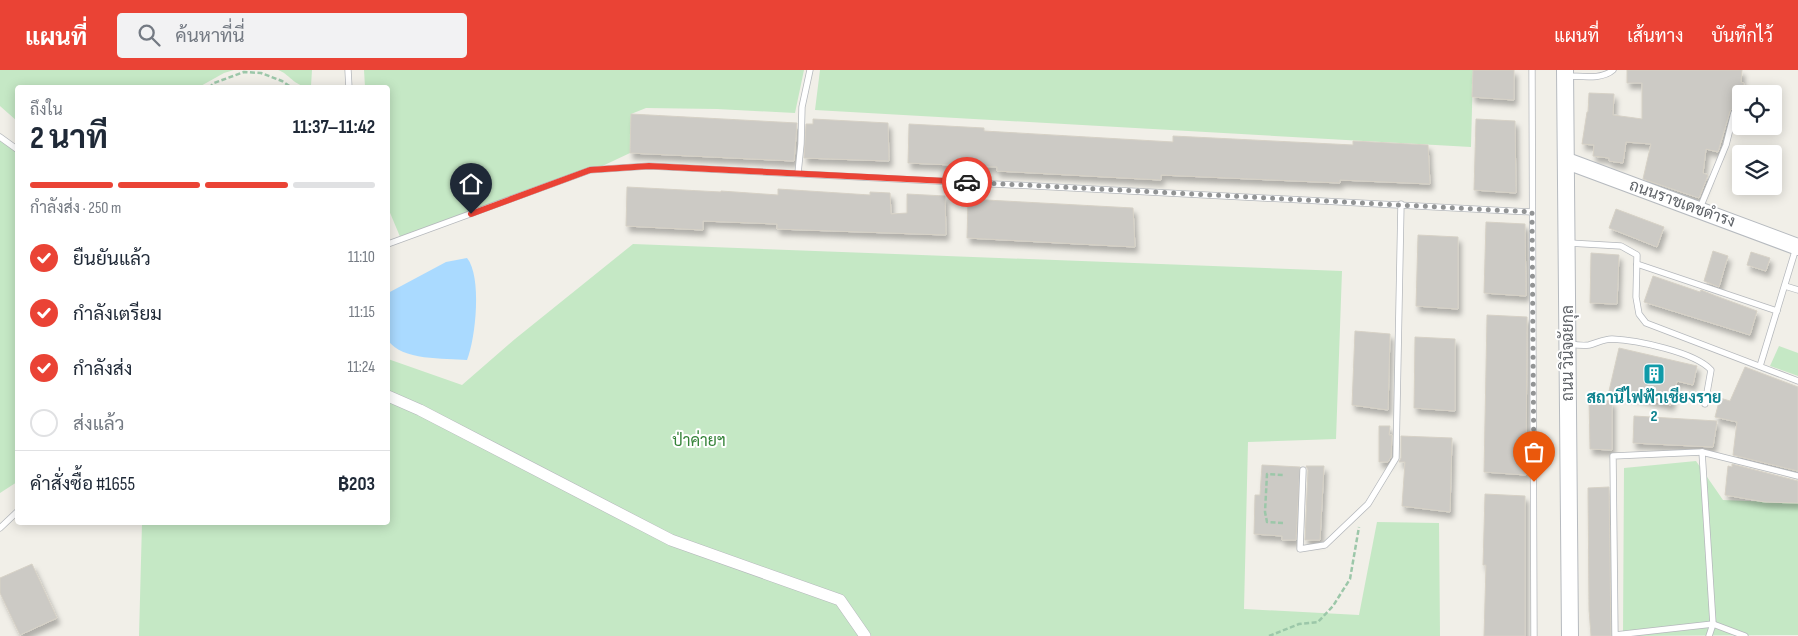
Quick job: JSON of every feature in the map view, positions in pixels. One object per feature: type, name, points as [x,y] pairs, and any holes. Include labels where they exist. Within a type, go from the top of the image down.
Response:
[{"type":"street","name":"ถนน วินิจฉัยกุล","points":[[1565,73],[1570,636]]},
{"type":"street","name":"ถนนราชเดชดำรง","points":[[1566,160],[1798,246]]},
{"type":"street","points":[[390,397],[429,414],[671,540],[840,600],[865,636]]},
{"type":"lane","points":[[348,70],[349,85]]},
{"type":"lane","points":[[798,173],[802,107],[810,70]]},
{"type":"lane","points":[[1532,70],[1534,636]]},
{"type":"lane","points":[[1565,73],[1602,76],[1613,70]]},
{"type":"lane","points":[[1699,210],[1726,145],[1732,121]]},
{"type":"lane","points":[[0,137],[15,148]]},
{"type":"lane","points":[[390,243],[590,170],[649,166],[1532,212]]},
{"type":"lane","points":[[1303,470],[1300,549],[1325,545],[1368,504],[1396,458],[1402,204]]},
{"type":"lane","points":[[1567,243],[1620,246],[1637,255],[1637,305],[1639,314],[1646,322],[1798,381]]},
{"type":"lane","points":[[1760,366],[1798,246]]},
{"type":"lane","points":[[1637,264],[1777,311]]},
{"type":"lane","points":[[1785,286],[1798,290]]},
{"type":"lane","points":[[1568,344],[1588,345],[1610,339],[1634,341],[1683,354],[1705,363],[1712,370],[1705,404]]},
{"type":"lane","points":[[1745,636],[1713,624],[1615,635],[1613,456],[1702,452],[1798,476]]},
{"type":"lane","points":[[1702,452],[1713,624],[1709,636]]},
{"type":"lane","points":[[0,528],[15,515]]},
{"type":"path","points":[[212,85],[244,72],[262,73],[288,85]]},
{"type":"path","points":[[1283,475],[1267,474],[1266,510],[1267,522],[1283,523]]},
{"type":"path","points":[[1269,636],[1298,624],[1318,622],[1333,606],[1350,579],[1359,528],[1368,504]]},
{"type":"green space","points":[[0,70],[234,70],[224,73],[203,85],[15,85],[15,119],[0,106]]},
{"type":"green space","points":[[278,70],[312,70],[311,85],[301,85]]},
{"type":"green space","points":[[364,70],[804,70],[795,113],[646,108],[631,114],[630,153],[596,169],[401,239],[390,213],[390,85],[365,85]]},
{"type":"green space","points":[[820,70],[1473,70],[1471,147],[815,110]]},
{"type":"green space","points":[[0,137],[15,148],[15,483],[0,493]]},
{"type":"green space","name":"ป่าค่ายฯ","points":[[633,244],[1342,271],[1336,439],[1248,442],[1244,609],[1359,615],[1377,522],[1439,523],[1440,636],[139,636],[142,525],[390,525],[390,360],[462,385],[515,339]]},
{"type":"green space","points":[[1779,346],[1798,353],[1798,376],[1770,366]]},
{"type":"green space","points":[[1696,461],[1723,500],[1798,503],[1798,635],[1623,636],[1624,468]]},
{"type":"water","points":[[467,258],[475,278],[475,323],[467,360],[413,355],[403,352],[390,342],[390,292],[446,262]]},
{"type":"building","points":[[1473,70],[1514,70],[1514,100],[1472,97]]},
{"type":"building","points":[[1627,70],[1742,70],[1741,82],[1744,83],[1744,85],[1732,85],[1732,109],[1718,152],[1706,149],[1703,173],[1708,175],[1699,198],[1643,179],[1651,144],[1626,142],[1623,163],[1609,161],[1609,158],[1593,156],[1594,145],[1582,144],[1588,112],[1589,93],[1614,94],[1613,115],[1642,119],[1642,83],[1627,83]]},
{"type":"building","points":[[631,114],[797,123],[794,161],[630,153]]},
{"type":"building","points":[[813,119],[888,123],[889,161],[804,158],[806,124],[813,124]]},
{"type":"building","points":[[1476,119],[1515,121],[1516,193],[1474,190]]},
{"type":"building","points":[[909,124],[984,128],[984,131],[1173,142],[1173,136],[1353,145],[1353,141],[1428,145],[1430,184],[1340,180],[1340,183],[1161,175],[1161,180],[997,171],[997,167],[908,163]]},
{"type":"building","points":[[627,187],[778,195],[778,189],[870,195],[870,192],[890,193],[891,214],[907,213],[907,194],[945,196],[946,235],[777,229],[777,224],[703,221],[703,230],[626,226]]},
{"type":"building","points":[[968,199],[1133,208],[1135,247],[967,238]]},
{"type":"building","points":[[1616,209],[1664,227],[1657,247],[1609,228]]},
{"type":"building","points":[[1486,222],[1525,224],[1526,296],[1484,293]]},
{"type":"building","points":[[1418,235],[1458,237],[1458,309],[1416,306]]},
{"type":"building","points":[[1713,251],[1728,256],[1719,287],[1704,281]]},
{"type":"building","points":[[1751,252],[1770,258],[1766,271],[1747,265]]},
{"type":"building","points":[[1591,253],[1619,255],[1617,304],[1590,303]]},
{"type":"building","points":[[1653,276],[1700,292],[1701,290],[1757,311],[1750,335],[1644,302]]},
{"type":"building","points":[[1487,315],[1527,317],[1526,475],[1484,472]]},
{"type":"building","points":[[1355,331],[1390,334],[1388,410],[1352,405]]},
{"type":"building","points":[[1415,337],[1455,339],[1455,411],[1414,408]]},
{"type":"building","name":"สถานีไฟฟ้าเชียงราย 2","points":[[1619,348],[1697,366],[1693,385],[1677,381],[1671,405],[1609,391]]},
{"type":"building","points":[[1745,367],[1798,387],[1798,471],[1733,455],[1737,422],[1715,417],[1720,398],[1730,401]]},
{"type":"building","points":[[1589,400],[1612,401],[1612,450],[1590,449]]},
{"type":"building","points":[[1634,416],[1717,421],[1713,447],[1633,443]]},
{"type":"building","points":[[1379,426],[1390,426],[1389,435],[1392,435],[1391,457],[1388,462],[1379,462]]},
{"type":"building","points":[[1401,436],[1452,438],[1450,512],[1402,506],[1405,462],[1399,462],[1401,458]]},
{"type":"building","points":[[1732,464],[1798,481],[1798,503],[1765,502],[1725,495],[1728,466],[1732,467]]},
{"type":"building","points":[[1262,465],[1300,467],[1296,540],[1282,540],[1282,536],[1254,534],[1255,495],[1260,495]]},
{"type":"building","points":[[1306,466],[1324,466],[1320,540],[1305,540],[1308,470]]},
{"type":"building","points":[[1609,487],[1611,636],[1591,636],[1588,488]]},
{"type":"building","points":[[1485,494],[1525,496],[1525,636],[1484,636]]},
{"type":"building","points":[[32,564],[57,618],[20,635],[0,593],[0,578]]},
{"type":"way so far","points":[[967,182],[1532,212],[1534,482]]},
{"type":"place","name":"สถานีไฟฟ้าเชียงราย 2","points":[[1654,374]]},
{"type":"route","points":[[471,214],[590,170],[649,166],[967,182]]}]
